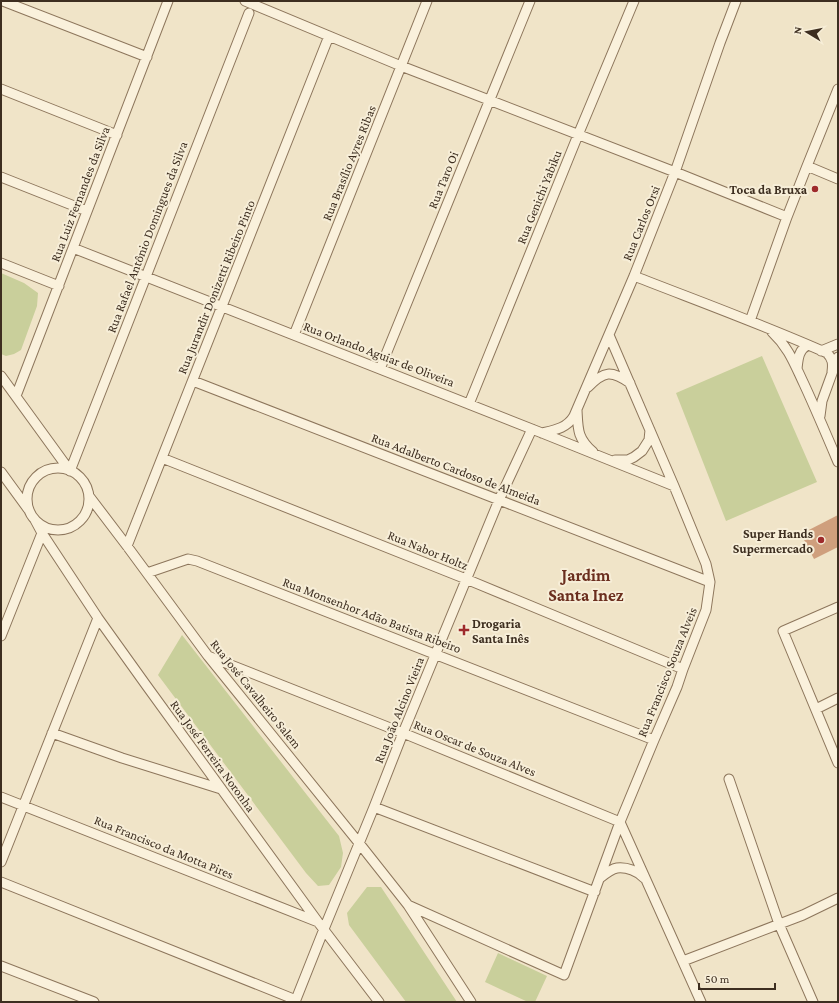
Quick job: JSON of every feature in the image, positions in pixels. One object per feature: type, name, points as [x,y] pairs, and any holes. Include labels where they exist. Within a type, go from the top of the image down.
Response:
[{"type":"street","points":[[3,1],[147,57]]},
{"type":"street","name":"Rua Luiz Fernandes da Silva","points":[[16,396],[168,1]]},
{"type":"street","points":[[245,1],[401,66],[787,217]]},
{"type":"street","name":"Rua Brasílio Ayres Ribas","points":[[294,335],[427,1]]},
{"type":"street","name":"Rua Taro Oi","points":[[380,369],[530,1]]},
{"type":"street","name":"Rua Genichi Yabiku","points":[[469,404],[634,1]]},
{"type":"street","name":"Rua Carlos Orsi","points":[[542,433],[567,425],[571,422],[634,276],[675,172],[736,1]]},
{"type":"street","name":"Rua Rafael Antônio Domingues da Silva","points":[[70,471],[249,13]]},
{"type":"street","name":"Rua Jurandir Donizetti Ribeiro Pinto","points":[[128,546],[329,36]]},
{"type":"street","points":[[1,89],[117,135]]},
{"type":"street","points":[[750,321],[787,217],[838,89]]},
{"type":"street","points":[[807,166],[838,179]]},
{"type":"street","points":[[1,177],[87,211]]},
{"type":"street","name":"Rua Orlando Aguiar de Oliveira","points":[[73,248],[674,486]]},
{"type":"street","points":[[1,263],[59,286]]},
{"type":"street","points":[[634,276],[827,353],[831,357],[833,363],[832,372]]},
{"type":"street","points":[[770,330],[780,339],[788,351],[816,409],[838,462]]},
{"type":"street","name":"Rua Francisco Souza Alveis","points":[[564,975],[620,822],[677,687],[706,610],[710,582],[706,564],[609,335]]},
{"type":"street","points":[[821,351],[838,344]]},
{"type":"street","points":[[797,369],[799,354],[804,347],[808,345]]},
{"type":"street","points":[[819,418],[824,396],[838,357]]},
{"type":"street","points":[[585,389],[592,382],[608,373],[622,377],[630,383]]},
{"type":"street","points":[[1,376],[70,471]]},
{"type":"street","name":"Rua Adalberto Cardoso de Almeida","points":[[193,381],[710,582]]},
{"type":"street","points":[[811,399],[817,401],[821,400],[824,396]]},
{"type":"street","points":[[577,408],[578,430],[587,447],[595,454]]},
{"type":"street","name":"Rua João Alcino Vieira","points":[[295,1001],[321,926],[360,843],[498,500],[532,429]]},
{"type":"street","points":[[610,460],[628,460],[634,457],[642,451],[649,440],[650,430]]},
{"type":"street","name":"Rua Nabor Holtz","points":[[162,458],[466,579],[683,669]]},
{"type":"street","points":[[59,468],[70,471],[76,474],[85,484],[88,496],[87,508],[78,523],[68,528],[56,530],[44,527],[33,516],[28,504],[28,492],[33,481],[47,470],[59,468]]},
{"type":"street","name":"Rua José Ferreira Noronha","points":[[1,472],[33,516],[42,533],[98,618],[321,926],[379,1002]]},
{"type":"street","name":"Rua José Cavalheiro Salem","points":[[88,496],[128,546],[208,656],[360,843],[408,905],[471,1002]]},
{"type":"street","points":[[1,636],[42,533]]},
{"type":"street","name":"Rua Monsenhor Adão Batista Ribeiro","points":[[147,573],[188,558],[198,561],[654,740]]},
{"type":"street","points":[[838,607],[783,631],[838,763]]},
{"type":"street","points":[[1,862],[98,618]]},
{"type":"street","name":"Rua Oscar de Souza Alves","points":[[208,656],[403,733],[620,822]]},
{"type":"street","points":[[816,709],[838,698]]},
{"type":"street","points":[[52,732],[122,758],[221,789]]},
{"type":"street","points":[[729,780],[779,924],[812,1002]]},
{"type":"street","name":"Rua Francisco da Motta Pires","points":[[1,797],[321,926]]},
{"type":"street","points":[[374,807],[594,892]]},
{"type":"street","points":[[620,822],[701,1002]]},
{"type":"street","points":[[600,878],[617,868],[629,869],[640,873],[647,880]]},
{"type":"street","points":[[1,882],[295,1001]]},
{"type":"street","points":[[683,961],[803,915],[838,898]]},
{"type":"street","name":"Rua José Cavalheiro Salem","points":[[408,905],[564,975]]},
{"type":"street","points":[[1,966],[94,1002]]},
{"type":"green space","points":[[1,273],[24,283],[38,293],[37,306],[21,350],[6,356],[1,354]]},
{"type":"green space","points":[[762,356],[817,482],[726,521],[676,393]]},
{"type":"green space","points":[[182,635],[339,836],[343,853],[341,867],[329,885],[318,886],[306,873],[158,675]]},
{"type":"green space","points":[[367,887],[381,887],[457,1002],[406,1002],[349,925],[347,913]]},
{"type":"green space","points":[[498,953],[547,976],[535,1002],[528,1002],[485,982]]},
{"type":"building","name":"Super Hands Supermercado","points":[[838,515],[838,547],[814,559],[801,534]]},
{"type":"place","name":"Toca da Bruxa","points":[[815,189]]},
{"type":"place","name":"Super Hands Supermercado","points":[[821,540]]},
{"type":"place","name":"Drogaria Santa Inês","points":[[464,630]]},
{"type":"district","name":"Jardim Santa Inez","points":[[586,585]]}]
